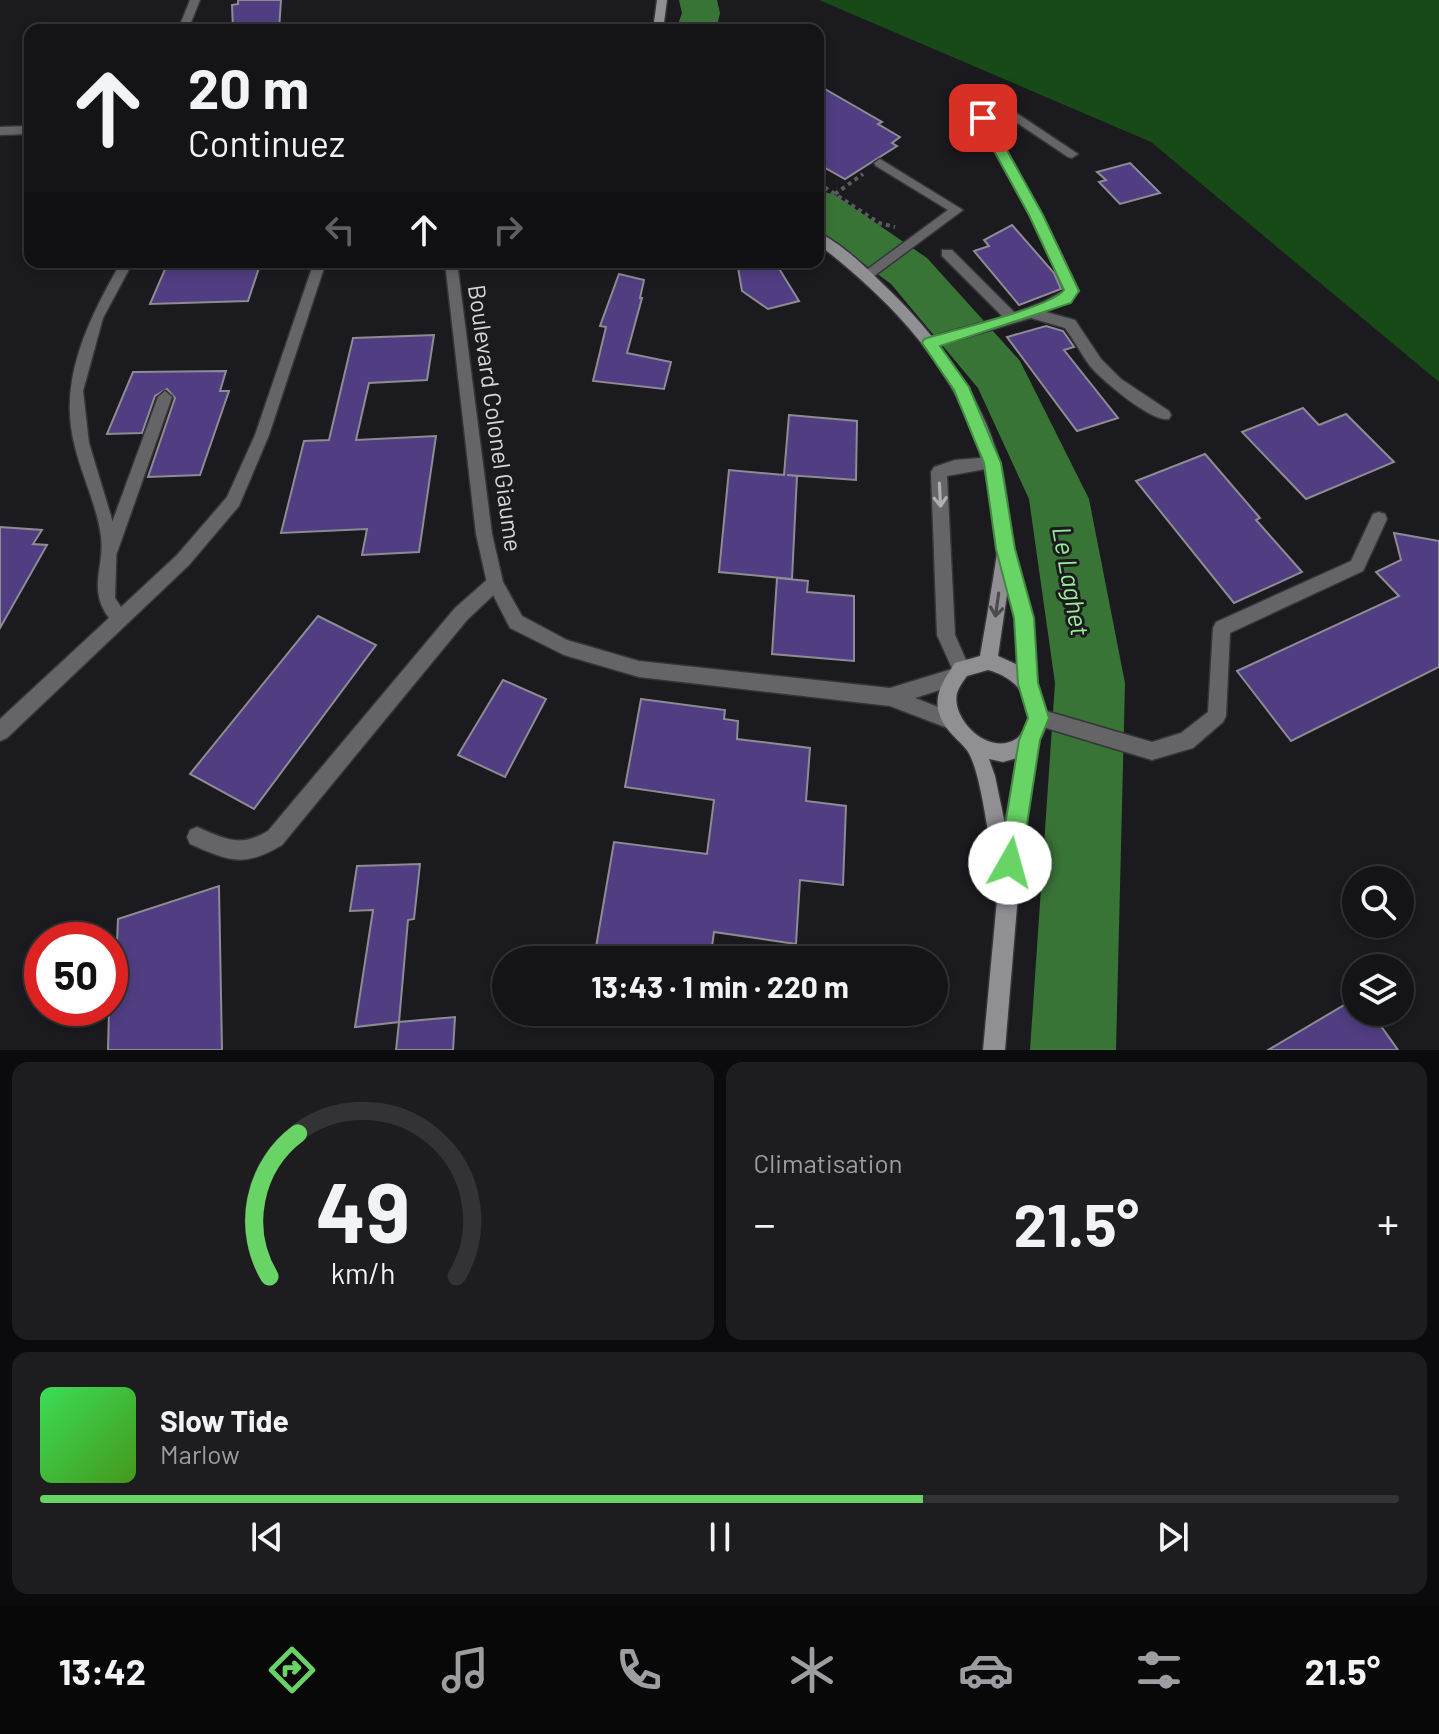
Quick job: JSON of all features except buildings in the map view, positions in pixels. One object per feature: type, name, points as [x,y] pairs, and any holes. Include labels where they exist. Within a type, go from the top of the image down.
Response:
[{"type":"main road","points":[[659,24],[662,0]]},
{"type":"main road","points":[[824,241],[872,273],[937,341],[979,422],[992,463],[1006,549],[1024,618],[1028,684]]},
{"type":"main road","points":[[988,662],[1006,549]]},
{"type":"main road","points":[[994,1050],[1007,892],[1029,740],[1039,718],[1028,684],[1017,673],[988,662],[956,674],[946,705],[950,720],[973,744],[986,776],[1007,892]]},
{"type":"main road","points":[[973,744],[1003,752],[1029,740]]},
{"type":"street","points":[[185,24],[195,0]]},
{"type":"street","points":[[937,341],[1032,313],[1066,300],[1072,291],[1036,215],[983,118],[984,109],[994,107],[1005,110],[1072,154]]},
{"type":"street","points":[[0,131],[24,130]]},
{"type":"street","points":[[872,273],[957,210],[880,163]]},
{"type":"street","points":[[947,253],[1012,318]]},
{"type":"street","points":[[121,620],[106,600],[109,536],[81,443],[76,391],[96,318],[124,268]]},
{"type":"street","points":[[0,732],[121,620],[217,524],[233,501],[262,435],[318,268]]},
{"type":"street","name":"Boulevard Colonel Giaume","points":[[452,268],[484,534],[495,583],[516,622],[536,635],[601,660],[693,677],[890,697],[950,720]]},
{"type":"street","points":[[1032,313],[1070,324],[1096,363],[1116,383],[1164,415]]},
{"type":"street","points":[[108,554],[165,397]]},
{"type":"street","points":[[956,674],[946,635],[939,472],[992,463]]},
{"type":"street","points":[[1039,718],[1152,751],[1186,741],[1217,716],[1222,628],[1357,566],[1379,519]]},
{"type":"street","points":[[197,837],[232,853],[254,851],[275,838],[461,614],[495,583]]},
{"type":"street","name":"Boulevard Colonel Giaume","points":[[890,697],[956,674]]},
{"type":"path","points":[[835,194],[880,163]]},
{"type":"path","points":[[824,187],[879,223],[918,239]]},
{"type":"green space","points":[[819,0],[1439,0],[1439,382],[1151,142]]},
{"type":"waterway","name":"Le Laghet","points":[[698,0],[701,13],[698,24]]},
{"type":"waterway","name":"Le Laghet","points":[[824,210],[909,271],[1000,376],[1059,499],[1090,683],[1073,1050]]},
{"type":"route","points":[[983,118],[1064,268],[1072,291],[1066,300],[1032,313],[929,343],[961,387],[986,442],[1006,549],[1024,618],[1028,684],[1039,718],[1029,740],[1010,863]]}]
